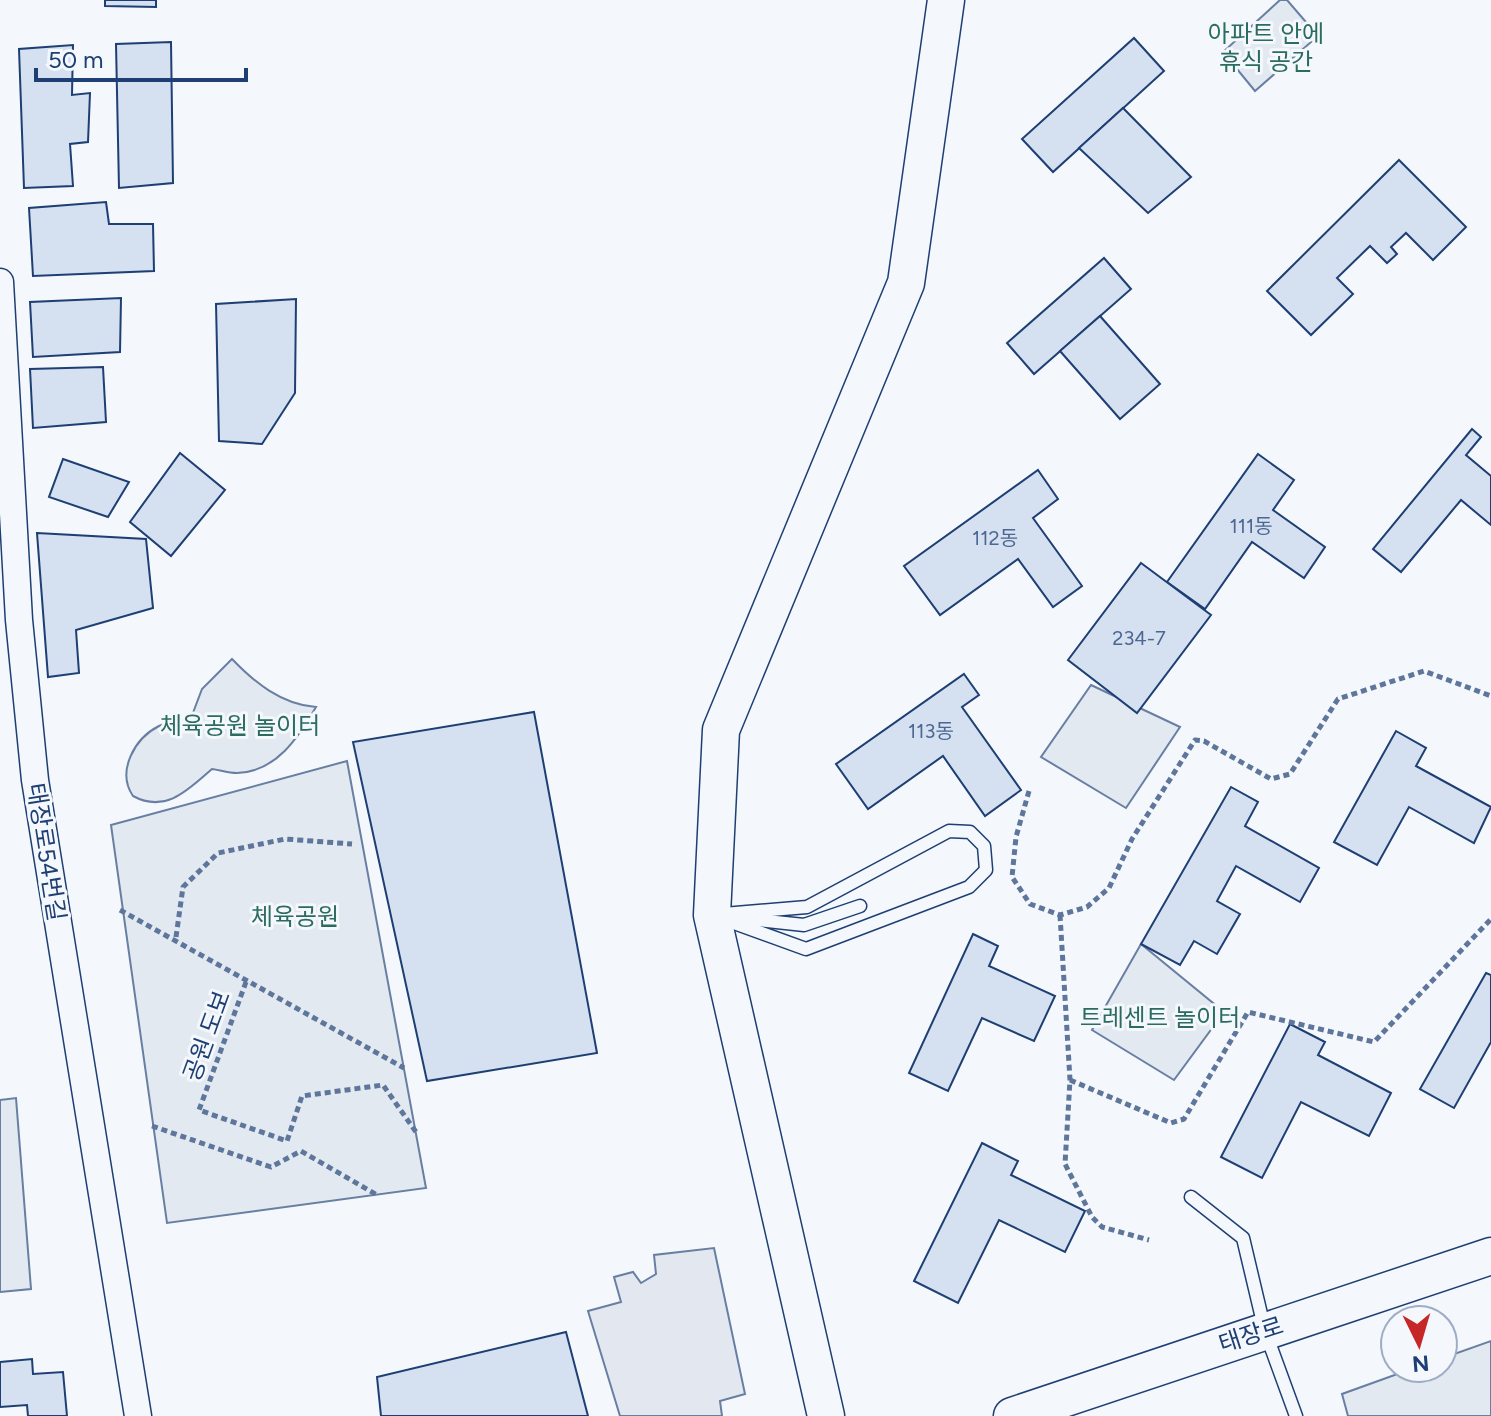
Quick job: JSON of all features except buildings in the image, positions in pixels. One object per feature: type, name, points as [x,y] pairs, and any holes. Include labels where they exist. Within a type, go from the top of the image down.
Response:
[{"type":"street","points":[[826,1416],[712,915],[721,730],[906,283],[946,0]]},
{"type":"street","name":"태장로54번길","points":[[0,282],[19,620],[35,780],[138,1416]]},
{"type":"street","name":"태장로","points":[[1012,1416],[1491,1256]]},
{"type":"lane","points":[[949,831],[970,832],[984,846],[986,870],[969,887],[806,949],[712,915],[807,907],[949,831]]},
{"type":"lane","points":[[712,915],[804,925],[860,906]]},
{"type":"lane","points":[[1191,1197],[1243,1238],[1265,1331],[1296,1416]]},
{"type":"path","points":[[1029,791],[1016,837],[1012,877],[1030,904],[1060,915],[1087,907],[1109,888],[1132,839],[1195,740],[1204,741],[1271,779],[1282,778],[1290,774],[1338,699],[1424,671],[1491,696]]},
{"type":"path","points":[[176,937],[183,887],[218,853],[285,839],[352,844]]},
{"type":"path","points":[[120,910],[404,1068]]},
{"type":"path","points":[[1060,915],[1070,1080],[1065,1164],[1079,1195],[1102,1227],[1149,1240]]},
{"type":"path","points":[[1070,1080],[1171,1123],[1184,1119],[1248,1012],[1374,1042],[1491,919]]},
{"type":"path","name":"공원 도보","points":[[246,982],[199,1110],[287,1141],[302,1096],[383,1085],[416,1132]]},
{"type":"path","points":[[152,1126],[271,1167],[301,1151],[377,1195]]},
{"type":"green space","name":"아파트 안에 휴식 공간","points":[[1280,0],[1287,0],[1318,36],[1255,91],[1223,52]]},
{"type":"green space","name":"체육공원 놀이터","points":[[232,659],[280,697],[316,707],[302,730],[284,751],[263,767],[237,773],[212,769],[186,791],[166,801],[145,801],[133,796],[128,786],[127,766],[142,738],[159,726],[191,718],[202,689]]},
{"type":"green space","points":[[1091,685],[1180,727],[1126,808],[1041,757]]},
{"type":"green space","name":"체육공원","points":[[347,761],[426,1188],[167,1223],[111,825]]},
{"type":"green space","name":"트레센트 놀이터","points":[[1141,944],[1224,1012],[1174,1080],[1092,1030]]},
{"type":"green space","points":[[16,1098],[31,1289],[0,1292],[0,1100]]},
{"type":"green space","points":[[1491,1341],[1491,1416],[1348,1416],[1342,1394],[1379,1381],[1379,1384],[1459,1384],[1459,1352]]},
{"type":"shaded area","points":[[714,1248],[745,1394],[720,1401],[722,1416],[620,1416],[588,1311],[621,1302],[614,1277],[633,1272],[641,1283],[656,1274],[654,1255]]}]
